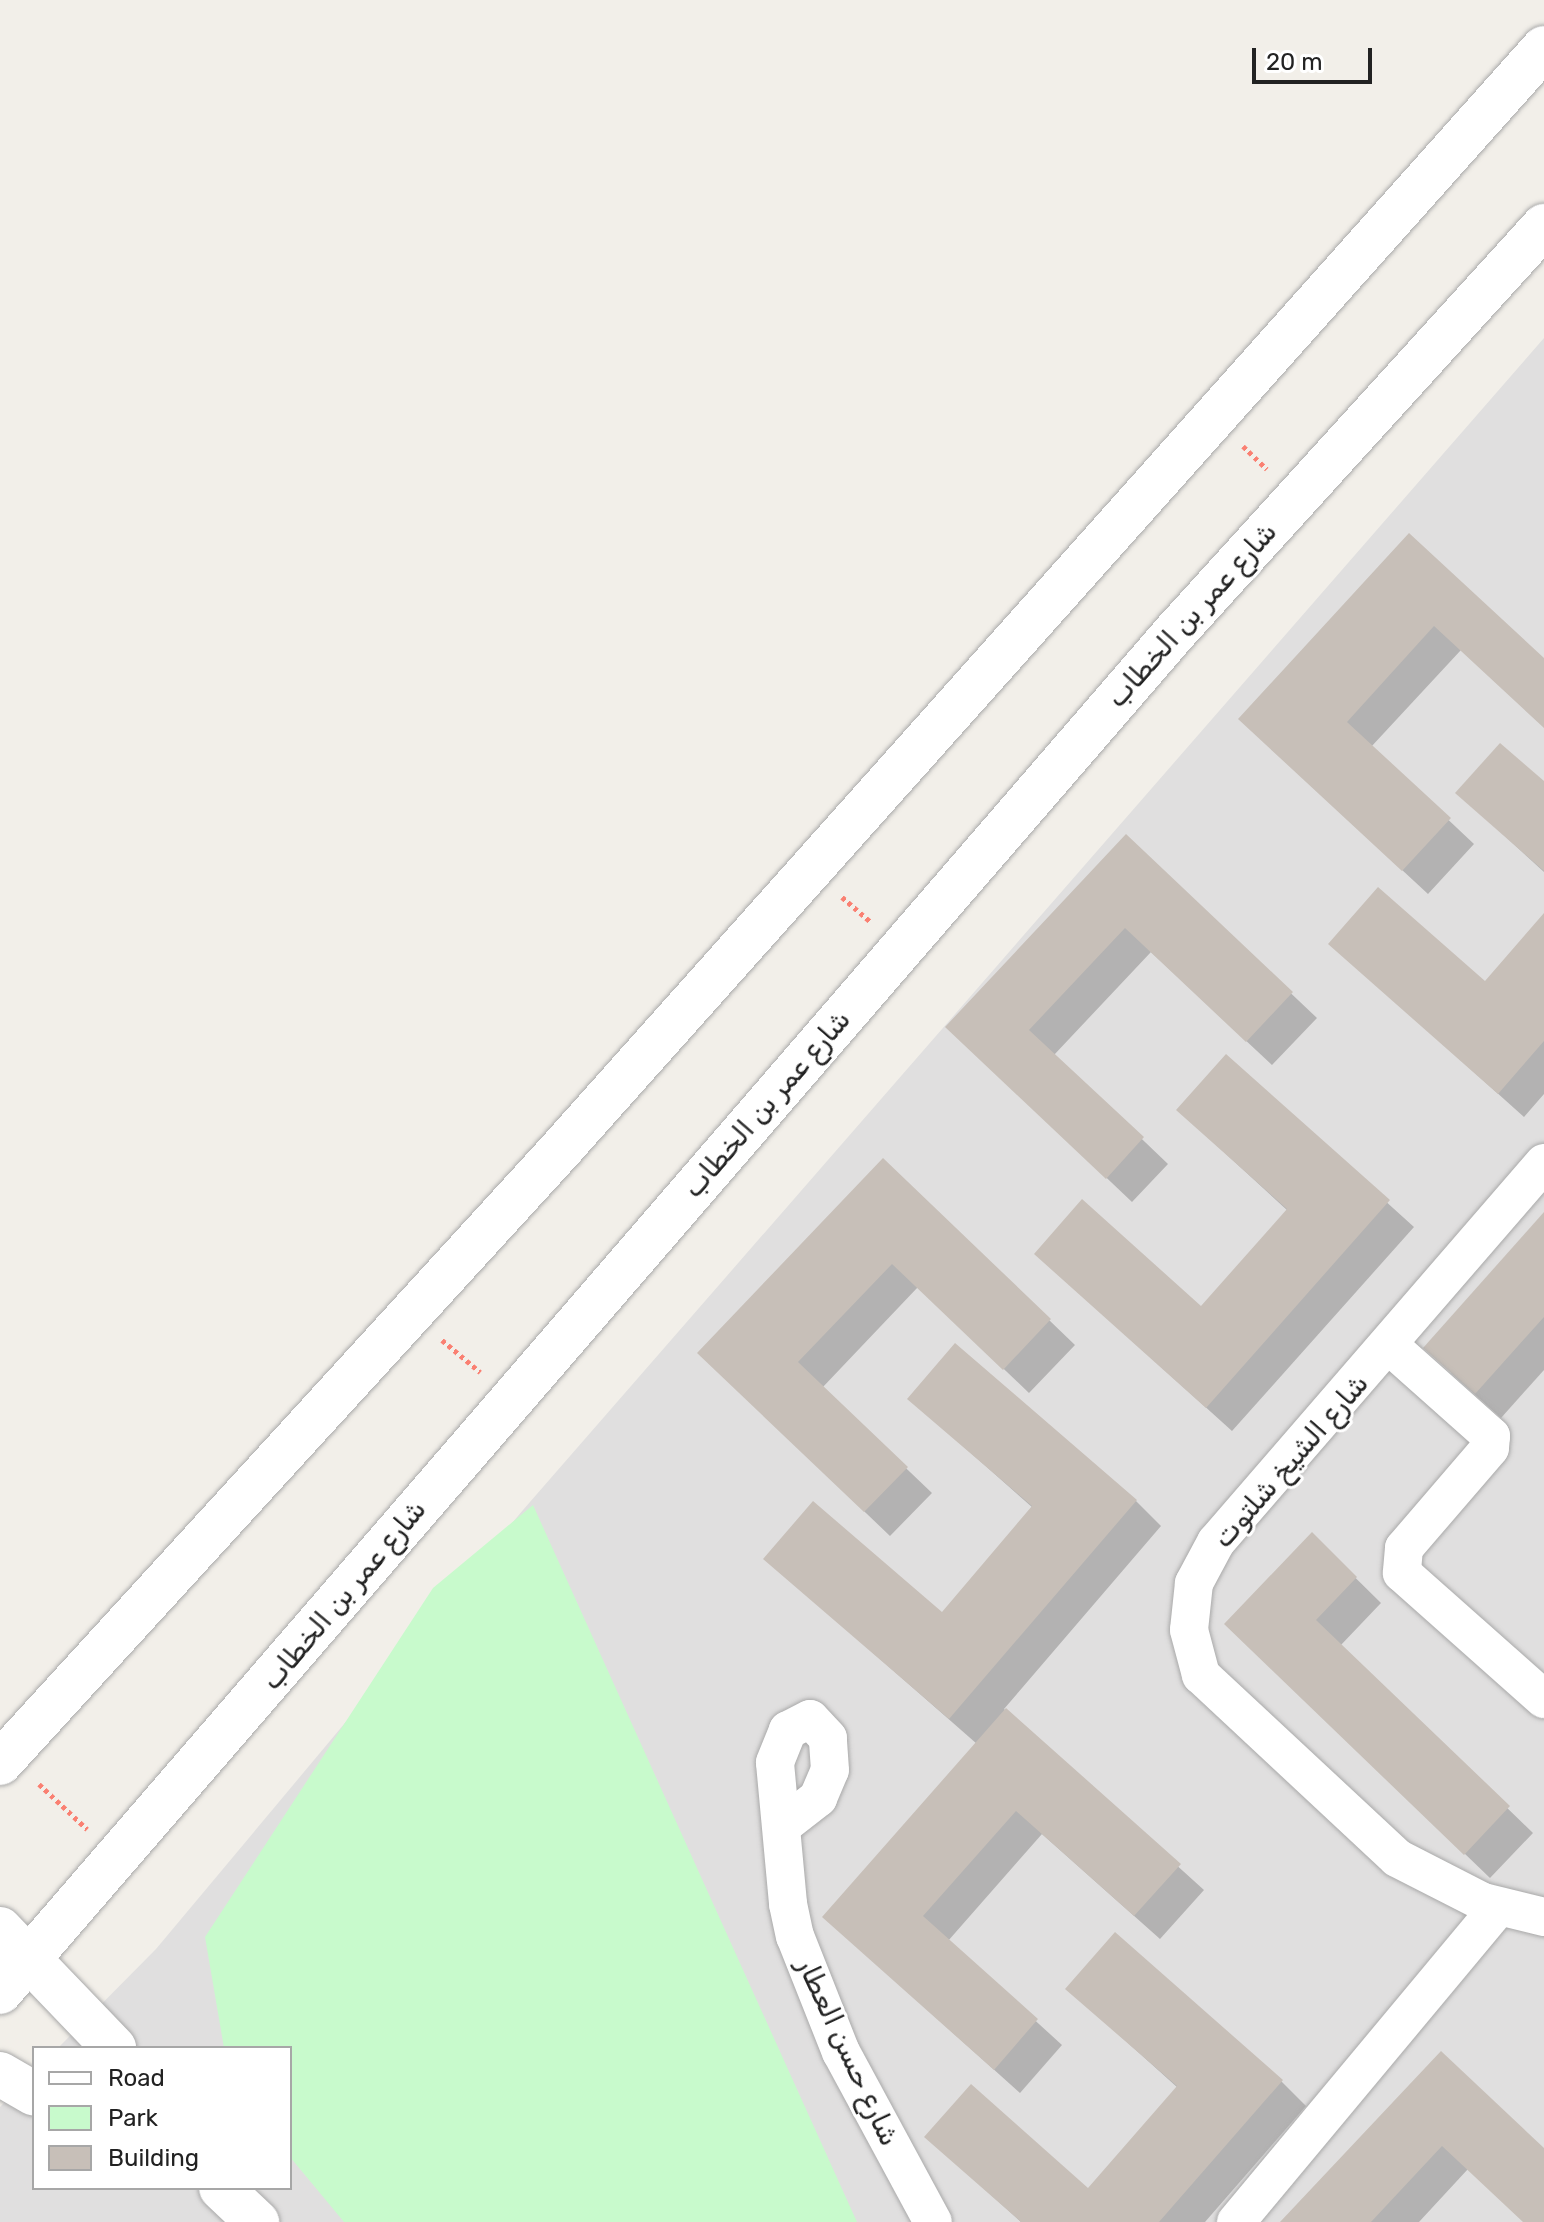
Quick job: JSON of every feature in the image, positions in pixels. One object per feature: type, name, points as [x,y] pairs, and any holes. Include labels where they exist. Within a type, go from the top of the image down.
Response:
[{"type":"street","points":[[3,1759],[411,1313],[1544,48]]},
{"type":"street","name":"شارع عمر بن الخطاب","points":[[0,1992],[120,1859],[511,1399],[902,948],[1297,497],[1544,226]]},
{"type":"street","name":"شارع الشيخ شلتوت","points":[[1529,1908],[1438,1884],[1397,1858],[1201,1675],[1189,1630],[1194,1583],[1216,1542],[1391,1347],[1544,1163]]},
{"type":"street","points":[[1391,1347],[1491,1436],[1490,1448],[1404,1548],[1402,1573],[1544,1699]]},
{"type":"street","name":"شارع حسن العطار","points":[[782,1826],[788,1904],[805,1966],[841,2052],[933,2222]]},
{"type":"street","points":[[1236,2222],[1529,1908]]},
{"type":"street","points":[[0,1929],[112,2046]]},
{"type":"street","points":[[0,2074],[32,2093]]},
{"type":"street","points":[[223,2190],[257,2222]]},
{"type":"path","points":[[1214,419],[1297,497]]},
{"type":"path","points":[[808,868],[902,948]]},
{"type":"path","points":[[411,1313],[511,1399]]},
{"type":"path","points":[[3,1759],[120,1859]]},
{"type":"shaded area","points":[[1544,338],[1544,2222],[0,2222],[0,2107],[32,2074],[32,2190],[292,2190],[292,2046],[60,2046],[156,1949],[523,1510]]},
{"type":"green space","points":[[533,1505],[857,2222],[344,2222],[292,2159],[292,2046],[224,2046],[205,1937],[433,1588]]},
{"type":"building","points":[[1409,533],[1544,658],[1544,728],[1434,626],[1347,722],[1451,818],[1402,871],[1238,719]]},
{"type":"building","points":[[1500,743],[1544,781],[1544,871],[1455,793]]},
{"type":"building","points":[[1126,834],[1293,992],[1246,1042],[1125,928],[1029,1030],[1144,1137],[1106,1179],[945,1027]]},
{"type":"building","points":[[1378,887],[1485,981],[1544,913],[1544,1041],[1498,1094],[1328,944]]},
{"type":"building","points":[[1226,1054],[1390,1200],[1206,1408],[1034,1254],[1082,1199],[1201,1306],[1287,1209],[1176,1110]]},
{"type":"building","points":[[883,1158],[1051,1319],[1003,1370],[892,1264],[798,1362],[908,1467],[864,1512],[697,1353]]},
{"type":"building","points":[[1544,1212],[1544,1317],[1475,1394],[1423,1348]]},
{"type":"building","points":[[955,1343],[1137,1500],[949,1719],[763,1559],[813,1501],[942,1612],[1032,1506],[907,1399]]},
{"type":"building","points":[[1312,1532],[1357,1577],[1316,1620],[1510,1806],[1464,1855],[1224,1624]]},
{"type":"building","points":[[1006,1708],[1181,1864],[1134,1916],[1016,1811],[923,1916],[1038,2019],[994,2070],[822,1917]]},
{"type":"building","points":[[1115,1932],[1283,2080],[1159,2222],[1021,2222],[924,2137],[971,2084],[1088,2188],[1177,2086],[1065,1989]]},
{"type":"building","points":[[1441,2051],[1544,2148],[1544,2222],[1523,2222],[1442,2146],[1371,2222],[1280,2222]]}]
